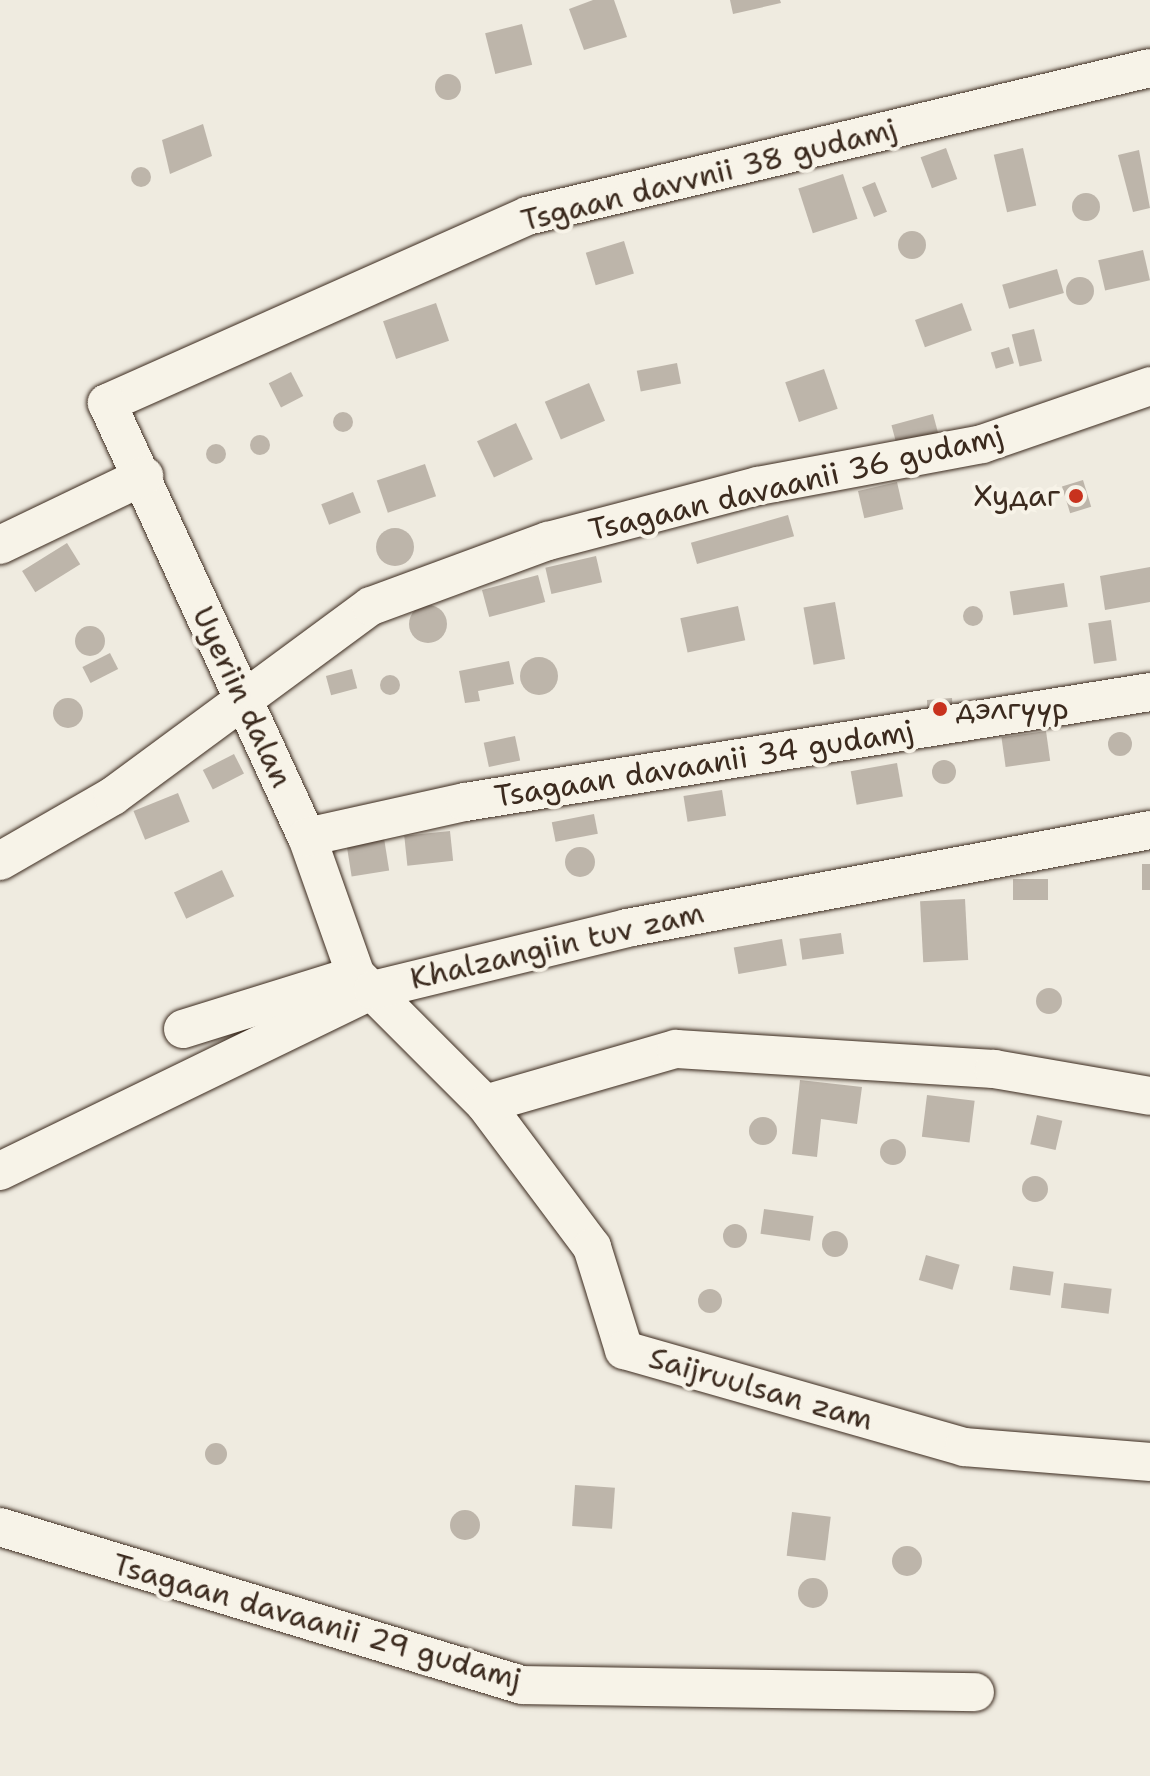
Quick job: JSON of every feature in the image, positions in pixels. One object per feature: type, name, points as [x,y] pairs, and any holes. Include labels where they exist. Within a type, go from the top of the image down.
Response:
[{"type":"street","name":"Tsgaan davvnii 38 gudamj","points":[[107,403],[527,216],[1150,68]]},
{"type":"street","name":"Tsagaan davaanii 36 gudamj","points":[[242,706],[371,606],[451,573],[758,486],[982,444],[1150,386]]},
{"type":"street","name":"Uyeriin dalan","points":[[107,403],[144,476],[242,706],[307,837],[365,982]]},
{"type":"street","points":[[0,545],[144,476]]},
{"type":"street","name":"Tsagaan davaanii 34 gudamj","points":[[307,837],[465,802],[1150,692]]},
{"type":"street","points":[[0,861],[113,796],[242,706]]},
{"type":"street","name":"Khalzangiin tuv zam","points":[[0,1171],[365,982],[657,922],[1150,830]]},
{"type":"street","points":[[183,1029],[365,982]]},
{"type":"street","name":"Saijruulsan zam","points":[[365,982],[485,1104],[592,1247],[624,1350],[964,1447],[1150,1462]]},
{"type":"street","points":[[485,1104],[676,1049],[994,1069],[1150,1096]]},
{"type":"street","name":"Tsagaan davaanii 29 gudamj","points":[[0,1527],[522,1685],[975,1692]]},
{"type":"building","points":[[593,0],[614,0],[627,37],[584,50],[569,9]]},
{"type":"building","points":[[730,0],[780,0],[781,3],[733,14]]},
{"type":"building","points":[[522,24],[532,65],[495,74],[485,33]]},
{"type":"building","points":[[448,74],[457,78],[461,87],[457,96],[448,100],[439,96],[435,87],[439,78]]},
{"type":"building","points":[[203,124],[212,156],[170,174],[162,140]]},
{"type":"building","points":[[946,148],[957,179],[932,188],[921,157]]},
{"type":"building","points":[[1023,148],[1036,205],[1007,212],[994,155]]},
{"type":"building","points":[[1139,150],[1150,208],[1133,212],[1118,155]]},
{"type":"building","points":[[137,167],[145,167],[151,177],[145,187],[137,187],[131,181],[131,173]]},
{"type":"building","points":[[843,174],[858,219],[813,233],[798,189]]},
{"type":"building","points":[[875,182],[887,212],[874,217],[862,187]]},
{"type":"building","points":[[1086,193],[1096,197],[1100,207],[1096,217],[1086,221],[1076,217],[1072,207],[1076,197]]},
{"type":"building","points":[[912,231],[922,235],[926,245],[922,255],[912,259],[902,255],[898,245],[902,235]]},
{"type":"building","points":[[624,241],[634,274],[596,285],[586,253]]},
{"type":"building","points":[[1143,250],[1150,280],[1105,291],[1098,260]]},
{"type":"building","points":[[1057,269],[1064,293],[1009,309],[1002,285]]},
{"type":"building","points":[[1080,277],[1090,281],[1094,291],[1090,301],[1080,305],[1070,301],[1066,291],[1070,281]]},
{"type":"building","points":[[436,303],[449,341],[396,359],[383,321]]},
{"type":"building","points":[[962,303],[972,330],[925,347],[915,320]]},
{"type":"building","points":[[1034,329],[1042,361],[1020,367],[1012,335]]},
{"type":"building","points":[[1009,347],[1014,363],[996,369],[991,353]]},
{"type":"building","points":[[677,363],[681,384],[641,391],[637,371]]},
{"type":"building","points":[[824,369],[838,409],[799,422],[785,382]]},
{"type":"building","points":[[291,372],[303,396],[281,407],[269,383]]},
{"type":"building","points":[[589,383],[605,421],[561,439],[545,402]]},
{"type":"building","points":[[339,412],[347,412],[353,422],[347,432],[339,432],[333,426],[333,418]]},
{"type":"building","points":[[933,414],[942,447],[900,458],[891,425]]},
{"type":"building","points":[[516,423],[533,459],[494,477],[477,441]]},
{"type":"building","points":[[256,435],[264,435],[270,445],[264,455],[256,455],[250,449],[250,441]]},
{"type":"building","points":[[212,444],[220,444],[226,454],[220,464],[212,464],[206,458],[206,450]]},
{"type":"building","points":[[425,464],[436,496],[388,513],[377,481]]},
{"type":"building","name":"Худаг","points":[[1083,480],[1091,507],[1070,513],[1062,486]]},
{"type":"building","points":[[897,482],[903,509],[864,518],[858,491]]},
{"type":"building","points":[[353,492],[361,513],[329,525],[321,504]]},
{"type":"building","points":[[788,515],[794,536],[697,564],[691,543]]},
{"type":"building","points":[[395,528],[408,534],[414,547],[408,560],[395,566],[382,560],[376,547],[382,534]]},
{"type":"building","points":[[67,543],[80,564],[35,592],[22,571]]},
{"type":"building","points":[[596,556],[602,582],[551,594],[545,568]]},
{"type":"building","points":[[1150,567],[1150,602],[1105,610],[1100,576]]},
{"type":"building","points":[[538,575],[545,602],[489,617],[482,590]]},
{"type":"building","points":[[1064,583],[1068,607],[1013,615],[1010,592]]},
{"type":"building","points":[[835,602],[845,659],[814,665],[803,608]]},
{"type":"building","points":[[428,605],[441,611],[447,624],[441,637],[428,643],[415,637],[409,624],[415,611]]},
{"type":"building","points":[[738,606],[745,640],[688,653],[680,618]]},
{"type":"building","points":[[969,606],[977,606],[983,616],[977,626],[969,626],[963,620],[963,612]]},
{"type":"building","points":[[1111,620],[1117,661],[1094,664],[1088,623]]},
{"type":"building","points":[[90,626],[100,631],[105,641],[100,651],[90,656],[80,651],[75,641],[80,631]]},
{"type":"building","points":[[110,653],[118,669],[91,683],[82,667]]},
{"type":"building","points":[[539,657],[552,663],[558,676],[552,689],[539,695],[526,689],[520,676],[526,663]]},
{"type":"building","points":[[509,661],[514,684],[478,691],[480,701],[465,703],[459,671]]},
{"type":"building","points":[[352,669],[357,688],[331,695],[326,676]]},
{"type":"building","points":[[386,675],[394,675],[400,685],[394,695],[386,695],[380,689],[380,681]]},
{"type":"building","points":[[68,698],[74,699],[82,707],[82,719],[74,727],[68,728],[62,727],[54,719],[53,713],[54,707],[62,699]]},
{"type":"building","name":"дэлгүүр","points":[[952,698],[954,729],[928,735],[927,700]]},
{"type":"building","points":[[1046,731],[1050,761],[1006,767],[1001,737]]},
{"type":"building","points":[[1120,732],[1129,735],[1132,744],[1129,753],[1120,756],[1111,753],[1108,744],[1111,735]]},
{"type":"building","points":[[515,736],[520,760],[489,767],[484,743]]},
{"type":"building","points":[[234,754],[244,774],[213,789],[203,770]]},
{"type":"building","points":[[944,760],[955,767],[956,772],[949,783],[944,784],[933,777],[932,772],[939,761]]},
{"type":"building","points":[[897,763],[903,796],[857,805],[851,771]]},
{"type":"building","points":[[722,790],[726,816],[688,822],[683,796]]},
{"type":"building","points":[[178,793],[190,822],[145,840],[133,811]]},
{"type":"building","points":[[594,814],[598,834],[556,842],[552,822]]},
{"type":"building","points":[[450,831],[453,861],[407,866],[404,836]]},
{"type":"building","points":[[384,838],[389,871],[352,877],[346,844]]},
{"type":"building","points":[[580,847],[591,851],[595,862],[591,873],[580,877],[569,873],[565,862],[569,851]]},
{"type":"building","points":[[1142,864],[1150,864],[1150,890],[1142,890]]},
{"type":"building","points":[[222,870],[234,896],[186,919],[174,892]]},
{"type":"building","points":[[1013,879],[1048,879],[1048,900],[1013,900]]},
{"type":"building","points":[[965,899],[968,960],[923,962],[920,901]]},
{"type":"building","points":[[841,933],[844,954],[802,960],[799,939]]},
{"type":"building","points":[[782,939],[787,966],[738,974],[734,948]]},
{"type":"building","points":[[1049,988],[1058,992],[1062,1001],[1058,1010],[1049,1014],[1040,1010],[1036,1001],[1040,992]]},
{"type":"building","points":[[800,1080],[862,1087],[857,1124],[821,1119],[817,1157],[792,1154]]},
{"type":"building","points":[[927,1095],[975,1101],[970,1143],[922,1137]]},
{"type":"building","points":[[1037,1115],[1062,1121],[1056,1150],[1030,1144]]},
{"type":"building","points":[[763,1117],[773,1121],[777,1131],[773,1141],[763,1145],[753,1141],[749,1131],[753,1121]]},
{"type":"building","points":[[893,1139],[902,1143],[906,1152],[902,1161],[893,1165],[884,1161],[880,1152],[884,1143]]},
{"type":"building","points":[[1035,1176],[1044,1180],[1048,1189],[1044,1198],[1035,1202],[1026,1198],[1022,1189],[1026,1180]]},
{"type":"building","points":[[764,1209],[814,1216],[810,1241],[761,1234]]},
{"type":"building","points":[[735,1224],[744,1227],[747,1236],[744,1245],[735,1248],[726,1245],[723,1236],[726,1227]]},
{"type":"building","points":[[835,1231],[844,1235],[848,1244],[844,1253],[835,1257],[826,1253],[822,1244],[826,1235]]},
{"type":"building","points":[[926,1255],[960,1265],[952,1290],[919,1280]]},
{"type":"building","points":[[1013,1266],[1054,1272],[1050,1295],[1010,1290]]},
{"type":"building","points":[[1064,1283],[1112,1289],[1109,1314],[1061,1308]]},
{"type":"building","points":[[710,1289],[721,1296],[722,1301],[715,1312],[710,1313],[699,1306],[698,1301],[705,1290]]},
{"type":"building","points":[[216,1443],[224,1446],[227,1454],[224,1462],[216,1465],[208,1462],[205,1454],[208,1446]]},
{"type":"building","points":[[575,1485],[615,1488],[612,1529],[572,1526]]},
{"type":"building","points":[[465,1510],[476,1514],[480,1525],[476,1536],[465,1540],[454,1536],[450,1525],[454,1514]]},
{"type":"building","points":[[792,1512],[831,1517],[825,1560],[787,1556]]},
{"type":"building","points":[[907,1546],[917,1551],[922,1561],[917,1571],[907,1576],[897,1571],[892,1561],[897,1551]]},
{"type":"building","points":[[813,1578],[823,1583],[828,1593],[823,1603],[813,1608],[803,1603],[798,1593],[803,1583]]},
{"type":"place","name":"Худаг","points":[[1076,496]]},
{"type":"place","name":"дэлгүүр","points":[[940,709]]}]
